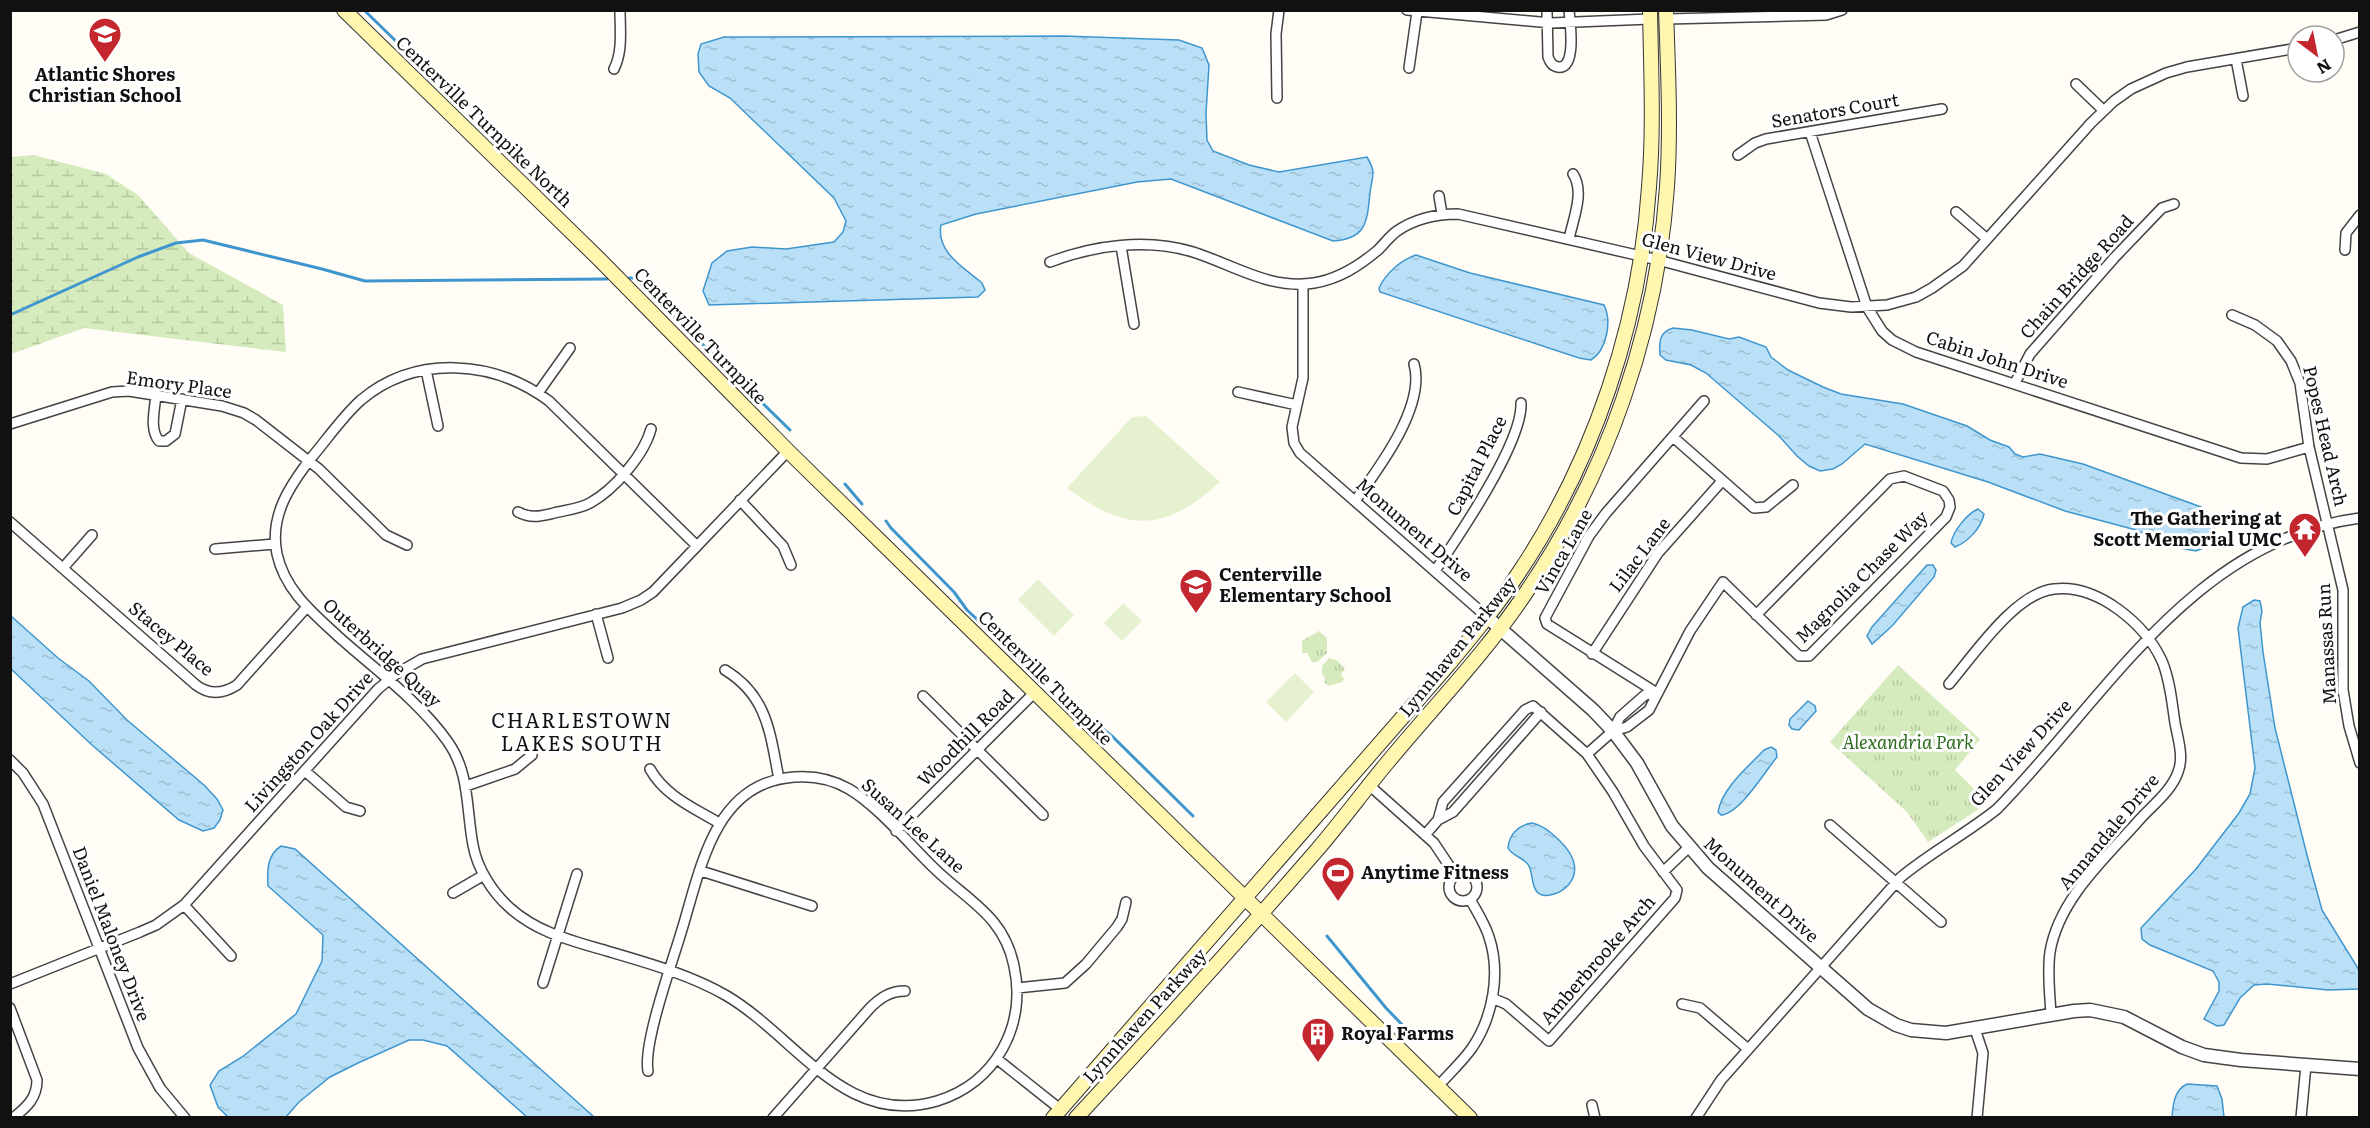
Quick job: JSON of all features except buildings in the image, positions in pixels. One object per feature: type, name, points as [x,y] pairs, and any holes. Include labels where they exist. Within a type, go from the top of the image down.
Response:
[{"type":"main road","name":"Centerville Turnpike North","points":[[344,10],[599,259]]},
{"type":"main road","name":"Lynnhaven Parkway","points":[[1056,1113],[1449,664],[1510,586],[1569,485],[1583,454],[1617,360],[1634,296],[1641,256],[1649,188],[1650,15]]},
{"type":"main road","name":"Lynnhaven Parkway","points":[[1076,1118],[1183,1003],[1318,848],[1474,662],[1526,594],[1554,549],[1599,460],[1629,382],[1658,260],[1667,189],[1669,99],[1666,15]]},
{"type":"main road","name":"Centerville Turnpike","points":[[599,259],[788,451],[1470,1118]]},
{"type":"street","points":[[614,69],[618,61],[620,44],[620,10]]},
{"type":"street","points":[[1276,98],[1276,34],[1279,10]]},
{"type":"street","points":[[1546,10],[1550,61],[1555,67],[1563,67],[1568,63],[1571,55],[1569,10]]},
{"type":"street","points":[[1666,15],[1826,15],[1842,10]]},
{"type":"street","points":[[1408,68],[1412,11],[1546,23],[1650,15]]},
{"type":"street","name":"Glen View Drive","points":[[1050,262],[1094,250],[1121,246],[1161,245],[1178,248],[1254,277],[1273,282],[1303,284],[1328,280],[1344,274],[1359,265],[1399,230],[1426,217],[1458,214],[1658,260],[1819,303],[1868,307],[1902,302],[1932,288],[1962,266],[2103,110],[2131,89],[2156,77],[2187,67],[2286,50]]},
{"type":"street","points":[[2236,59],[2243,96]]},
{"type":"street","points":[[2076,84],[2103,110]]},
{"type":"street","name":"Senators Court","points":[[1738,155],[1755,143],[1766,139],[1942,110]]},
{"type":"street","name":"Cabin John Drive","points":[[1810,132],[1862,295],[1882,331],[1904,347],[2241,458],[2267,459],[2309,447]]},
{"type":"street","points":[[1569,239],[1579,193],[1573,174]]},
{"type":"street","points":[[1439,196],[1442,214]]},
{"type":"street","name":"Chain Bridge Road","points":[[2015,383],[2030,354],[2115,257],[2162,208],[2174,204]]},
{"type":"street","points":[[1956,212],[1988,239]]},
{"type":"street","points":[[2345,250],[2346,233],[2360,215]]},
{"type":"street","points":[[1121,246],[1134,324]]},
{"type":"street","name":"Monument Drive","points":[[1303,284],[1304,357],[1292,435],[1298,451],[1593,710],[1613,731],[1637,763],[1672,826],[1688,848],[1868,1009],[1896,1025],[1927,1032],[1946,1033],[2074,1011],[2108,1012],[2132,1020],[2182,1047],[2204,1055],[2360,1069]]},
{"type":"street","name":"Popes Head Arch","points":[[2232,315],[2269,334],[2291,361],[2300,382],[2309,447],[2328,523]]},
{"type":"street","points":[[538,393],[570,348]]},
{"type":"street","points":[[1355,501],[1380,464],[1409,412],[1417,382],[1414,364]]},
{"type":"street","name":"Outerbridge Quay","points":[[696,545],[624,473],[538,393],[511,378],[480,369],[463,367],[426,370],[393,381],[364,398],[350,411],[295,479],[280,508],[275,531],[275,544],[281,569],[289,584],[307,607],[416,704],[447,741],[461,768],[466,786],[473,847],[484,875],[509,908],[539,928],[557,936],[670,971],[732,999],[816,1069],[844,1090],[863,1099],[880,1104],[908,1106],[936,1101],[952,1096],[977,1080],[997,1059]]},
{"type":"street","points":[[426,370],[438,426]]},
{"type":"street","name":"Emory Place","points":[[10,424],[112,392],[156,394],[222,406],[244,413],[309,461],[342,490],[386,535],[407,545]]},
{"type":"street","points":[[1238,392],[1297,405]]},
{"type":"street","points":[[156,394],[153,429],[159,441],[166,441],[175,434],[182,399]]},
{"type":"street","name":"Vinca Lane","points":[[1657,693],[1547,624],[1545,618],[1589,536],[1704,401]]},
{"type":"street","name":"Capital Place","points":[[1435,571],[1474,512],[1496,471],[1520,422],[1521,403]]},
{"type":"street","points":[[518,512],[527,517],[536,517],[581,507],[598,498],[643,451],[651,429]]},
{"type":"street","points":[[1673,437],[1750,505],[1766,507],[1793,485]]},
{"type":"street","name":"Livingston Oak Drive","points":[[10,984],[156,925],[184,905],[388,680],[422,659],[629,606],[653,592],[788,451]]},
{"type":"street","name":"Magnolia Chase Way","points":[[1613,731],[1628,727],[1649,710],[1690,631],[1723,582],[1756,615],[1799,656],[1809,656],[1946,517],[1950,507],[1946,494],[1905,476],[1890,479],[1756,615]]},
{"type":"street","name":"Lilac Lane","points":[[1592,654],[1658,553],[1722,481]]},
{"type":"street","points":[[740,500],[783,546],[791,565]]},
{"type":"street","name":"Glen View Drive","points":[[1696,1118],[1721,1080],[1896,882],[1920,861],[1981,822],[1997,809],[2148,637],[2190,598],[2236,565],[2292,535],[2328,523],[2360,518]]},
{"type":"street","name":"Stacey Place","points":[[10,522],[196,685],[207,691],[224,692],[237,685],[307,607]]},
{"type":"street","name":"Manassas Run","points":[[2328,523],[2343,590],[2343,690],[2349,726],[2360,763]]},
{"type":"street","points":[[63,568],[92,536]]},
{"type":"street","points":[[215,549],[275,544]]},
{"type":"street","name":"Annandale Drive","points":[[1949,684],[2010,613],[2031,596],[2048,590],[2073,589],[2102,601],[2126,616],[2156,648],[2166,675],[2181,755],[2178,771],[2164,792],[2091,874],[2068,905],[2059,922],[2050,951],[2051,1015]]},
{"type":"street","points":[[596,614],[608,658]]},
{"type":"street","points":[[725,670],[749,688],[761,706],[770,732],[778,779]]},
{"type":"street","name":"Woodhill Road","points":[[896,831],[1034,693]]},
{"type":"street","points":[[922,696],[1043,815]]},
{"type":"street","name":"Amberbrooke Arch","points":[[1425,835],[1438,820],[1453,812],[1541,712],[1587,754],[1613,792],[1644,846],[1676,886],[1675,897],[1548,1041],[1506,1004],[1492,998]]},
{"type":"street","points":[[1587,754],[1613,731]]},
{"type":"street","points":[[466,786],[515,769],[532,755]]},
{"type":"street","name":"Daniel Maloney Drive","points":[[10,760],[23,773],[43,804],[138,1048],[165,1095],[185,1118]]},
{"type":"street","points":[[650,770],[655,779],[668,792],[719,823]]},
{"type":"street","points":[[305,771],[346,807],[360,811]]},
{"type":"street","name":"Susan Lee Lane","points":[[648,1071],[646,1054],[709,844],[719,823],[741,797],[762,784],[778,779],[805,777],[843,786],[866,802],[943,878],[982,908],[997,925],[1011,954],[1017,988],[1010,1036],[997,1059]]},
{"type":"street","points":[[1369,785],[1434,843],[1456,876]]},
{"type":"street","points":[[1830,825],[1941,922]]},
{"type":"street","name":"Amberbrooke Arch","points":[[1663,872],[1688,848]]},
{"type":"street","points":[[701,871],[812,906]]},
{"type":"street","points":[[543,983],[577,874]]},
{"type":"street","points":[[1467,874],[1474,879],[1477,892],[1470,899],[1459,901],[1452,896],[1450,884],[1456,876],[1467,874]]},
{"type":"street","points":[[453,893],[484,875]]},
{"type":"street","points":[[1438,1086],[1472,1047],[1486,1020],[1492,998],[1494,972],[1491,944],[1470,899]]},
{"type":"street","points":[[1017,988],[1057,985],[1071,979],[1117,927],[1122,919],[1126,902]]},
{"type":"street","points":[[184,905],[231,956]]},
{"type":"street","points":[[773,1118],[880,999],[891,993],[905,991]]},
{"type":"street","points":[[1682,1004],[1701,1008],[1748,1049]]},
{"type":"street","points":[[10,1008],[37,1080],[37,1088],[31,1103],[13,1118]]},
{"type":"street","points":[[1975,1029],[1983,1053],[1977,1118]]},
{"type":"street","points":[[997,1059],[1056,1113]]},
{"type":"street","points":[[2301,1118],[2306,1065]]},
{"type":"street","points":[[1592,1105],[1595,1118]]},
{"type":"street","points":[[908,1106],[908,1118]]},
{"type":"green space","points":[[34,155],[106,174],[138,195],[189,253],[283,305],[286,352],[84,328],[11,354],[11,157]]},
{"type":"green space","points":[[1146,416],[1220,482],[1181,510],[1163,518],[1145,521],[1127,519],[1108,513],[1067,488],[1132,417]]},
{"type":"green space","points":[[1038,579],[1074,615],[1054,636],[1018,600]]},
{"type":"green space","points":[[1123,603],[1142,621],[1122,641],[1104,623]]},
{"type":"green space","points":[[1319,631],[1327,638],[1327,653],[1317,662],[1312,662],[1307,653],[1302,653],[1302,641]]},
{"type":"green space","points":[[1329,658],[1338,661],[1345,669],[1341,674],[1344,679],[1342,682],[1328,686],[1324,682],[1322,666]]},
{"type":"green space","name":"Alexandria Park","points":[[1898,665],[1980,739],[1955,770],[1986,801],[1976,811],[1928,842],[1907,812],[1830,742]]},
{"type":"green space","points":[[1295,673],[1314,692],[1286,722],[1266,702]]},
{"type":"water","points":[[1064,36],[1179,40],[1202,48],[1209,65],[1207,140],[1213,151],[1249,165],[1279,172],[1367,157],[1373,175],[1368,212],[1363,227],[1353,237],[1333,241],[1171,179],[1137,182],[976,214],[941,225],[941,235],[947,251],[959,265],[982,283],[985,290],[978,297],[709,305],[703,291],[712,263],[727,251],[752,247],[786,249],[834,242],[843,232],[846,221],[834,198],[730,98],[709,86],[699,72],[698,54],[701,44],[724,37]]},
{"type":"water","points":[[1416,255],[1470,273],[1604,305],[1608,327],[1601,349],[1591,360],[1579,358],[1380,292],[1382,282],[1390,272],[1405,260]]},
{"type":"water","points":[[1673,328],[1729,339],[1739,337],[1766,347],[1771,357],[1788,370],[1841,394],[1903,404],[1967,426],[1990,440],[2009,447],[2015,454],[2023,457],[2040,454],[2083,464],[2201,507],[2213,519],[2215,529],[2204,548],[2196,551],[2180,548],[2136,530],[2065,511],[1988,482],[1865,444],[1842,464],[1833,469],[1820,471],[1809,466],[1797,456],[1779,436],[1706,373],[1691,365],[1666,360],[1660,355],[1662,335]]},
{"type":"water","points":[[1978,509],[1984,514],[1977,529],[1969,538],[1955,547],[1951,543],[1952,538],[1961,523]]},
{"type":"water","points":[[1927,565],[1933,565],[1936,570],[1934,577],[1892,626],[1872,644],[1867,636],[1872,627]]},
{"type":"water","points":[[2254,600],[2260,601],[2263,652],[2275,728],[2308,859],[2322,910],[2359,970],[2359,989],[2328,990],[2267,984],[2254,985],[2240,998],[2224,1025],[2217,1026],[2204,1019],[2219,991],[2219,982],[2213,971],[2150,945],[2142,939],[2141,928],[2196,869],[2239,813],[2250,794],[2255,768],[2238,628],[2243,607]]},
{"type":"water","points":[[11,616],[58,658],[89,681],[127,720],[204,785],[217,799],[223,810],[214,828],[203,831],[179,820],[92,745],[11,669]]},
{"type":"water","points":[[1808,701],[1815,706],[1816,711],[1799,730],[1792,729],[1789,725],[1790,719]]},
{"type":"water","points":[[1771,747],[1776,750],[1777,757],[1752,791],[1736,807],[1721,815],[1718,812],[1720,803],[1730,786],[1764,750]]},
{"type":"water","points":[[1532,823],[1543,827],[1559,840],[1570,854],[1575,866],[1568,886],[1551,895],[1537,892],[1529,866],[1508,848],[1510,838],[1516,831]]},
{"type":"water","points":[[281,846],[295,849],[594,1117],[527,1117],[447,1046],[423,1040],[409,1040],[330,1077],[299,1102],[286,1117],[228,1117],[218,1107],[210,1085],[219,1071],[242,1057],[296,1014],[322,961],[323,935],[268,886],[270,859]]},
{"type":"water","points":[[2187,1084],[2217,1086],[2222,1099],[2224,1117],[2172,1117],[2177,1094]]},
{"type":"waterway","points":[[364,10],[404,49]]},
{"type":"waterway","points":[[10,315],[138,257],[176,243],[203,240],[365,281],[607,279]]},
{"type":"waterway","points":[[629,278],[635,278],[790,430]]},
{"type":"waterway","points":[[845,484],[862,504]]},
{"type":"waterway","points":[[886,521],[954,592],[967,610],[1028,667]]},
{"type":"waterway","points":[[1063,697],[1113,737],[1193,816]]},
{"type":"waterway","points":[[1327,936],[1386,1008],[1414,1037]]},
{"type":"place","name":"Atlantic Shores Christian School","points":[[105,63]]},
{"type":"place","name":"The Gathering at Scott Memorial UMC","points":[[2305,558]]},
{"type":"place","name":"Centerville Elementary School","points":[[1196,614]]},
{"type":"place","name":"Anytime Fitness","points":[[1338,902]]},
{"type":"place","name":"Royal Farms","points":[[1318,1063]]},
{"type":"district","name":"CHARLESTOWN LAKES SOUTH","points":[[582,732]]}]
